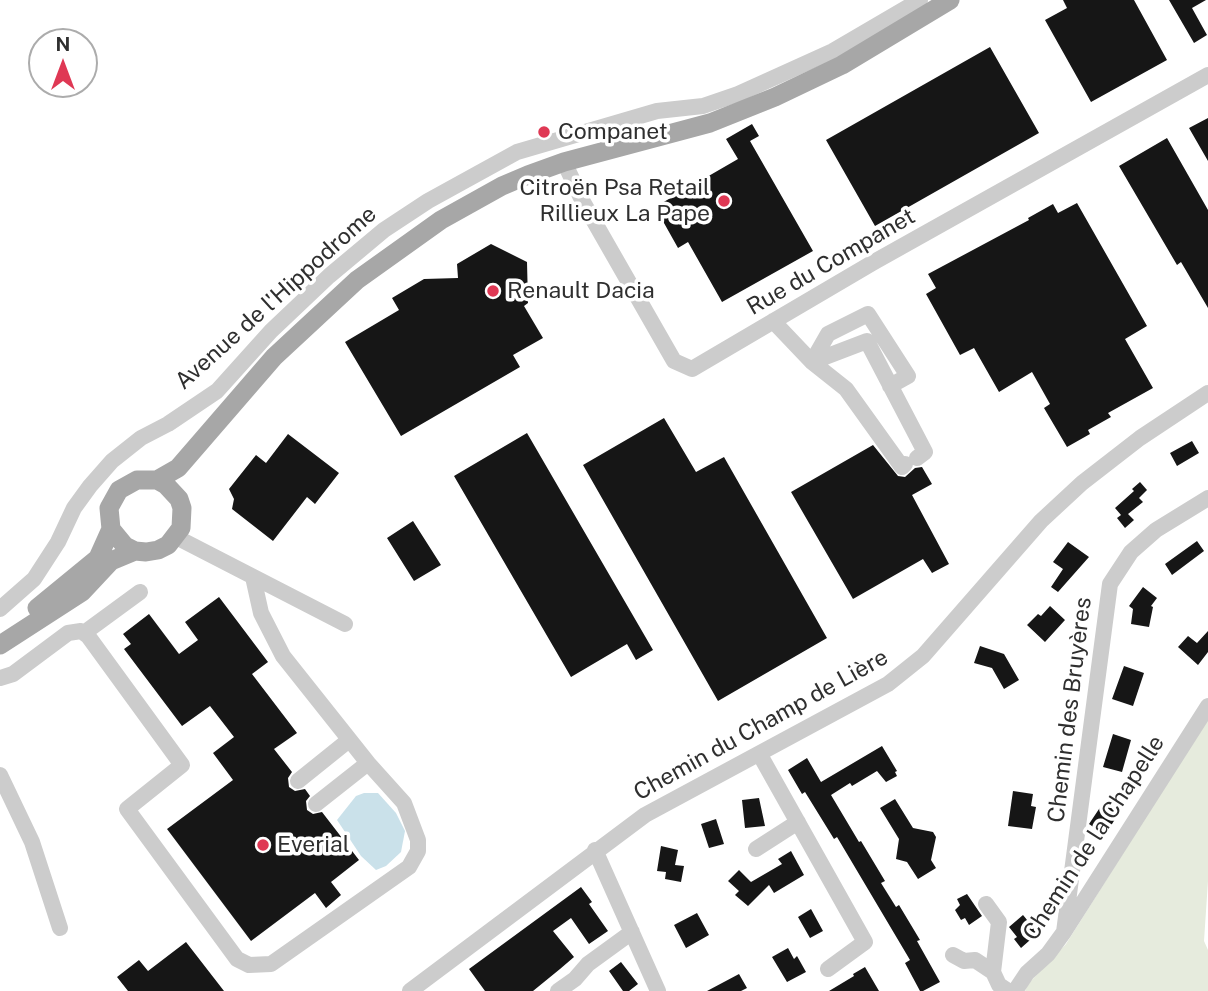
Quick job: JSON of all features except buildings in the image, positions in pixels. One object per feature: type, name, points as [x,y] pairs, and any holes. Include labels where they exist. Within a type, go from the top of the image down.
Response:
[{"type":"main road","name":"Avenue de l'Hippodrome","points":[[0,636],[92,565],[102,551],[111,529],[109,508],[119,490],[137,480],[158,480],[178,468],[274,357],[357,280],[441,220],[502,186],[564,162],[710,122],[775,97],[842,65],[950,0]]},
{"type":"main road","name":"Avenue de l'Hippodrome","points":[[176,537],[183,518],[179,499],[187,477],[276,369],[304,330]]},
{"type":"main road","points":[[158,480],[179,499]]},
{"type":"main road","points":[[111,529],[125,546],[135,551],[158,550],[176,537]]},
{"type":"main road","points":[[0,645],[82,592],[111,561],[135,551]]},
{"type":"street","name":"Avenue de l'Hippodrome","points":[[0,609],[34,579],[58,542],[74,508],[112,461],[141,438],[168,424],[217,391],[271,331],[329,276],[384,230],[428,201],[507,156],[657,111],[703,106],[738,94],[833,51],[920,0]]},
{"type":"street","name":"Rue du Companet","points":[[564,162],[583,202],[674,361],[692,369],[1208,75]]},
{"type":"street","points":[[812,362],[828,334],[868,314],[908,376],[890,386]]},
{"type":"street","points":[[773,321],[812,362],[846,389],[902,467],[925,452],[867,341],[812,362]]},
{"type":"street","name":"Chemin du Champ de Lière","points":[[410,991],[645,815],[888,684],[923,656],[1041,521],[1082,482],[1140,438],[1208,393]]},
{"type":"street","name":"Chemin des Bruyères","points":[[1064,932],[1110,584],[1131,552],[1156,530],[1208,498]]},
{"type":"street","points":[[176,537],[345,624]]},
{"type":"street","points":[[0,678],[13,674],[68,633],[84,633],[182,765],[127,809],[237,959],[249,965],[271,964],[409,867],[418,851],[418,839],[404,803],[349,740],[283,656],[261,613],[253,577]]},
{"type":"street","points":[[84,633],[140,592]]},
{"type":"street","name":"Chemin de la Chapelle","points":[[1015,991],[1027,973],[1048,954],[1064,932],[1208,706]]},
{"type":"street","points":[[299,781],[349,740]]},
{"type":"street","points":[[760,755],[866,942],[828,969]]},
{"type":"street","points":[[316,804],[368,763]]},
{"type":"street","points":[[0,775],[32,842],[60,929]]},
{"type":"street","points":[[757,849],[798,822]]},
{"type":"street","points":[[595,850],[658,991]]},
{"type":"street","points":[[986,904],[999,922],[993,972]]},
{"type":"street","points":[[558,991],[575,979],[588,964],[632,932]]},
{"type":"street","points":[[953,955],[964,961],[975,960],[993,972],[999,985],[1008,991]]},
{"type":"shaded area","points":[[1208,718],[1208,881],[1204,941],[1208,950],[1208,991],[1025,991],[1028,984],[1066,944]]},
{"type":"water","points":[[378,793],[396,813],[405,831],[401,852],[386,866],[376,870],[361,856],[337,820],[356,796]]},
{"type":"place","name":"Companet","points":[[544,132]]},
{"type":"place","name":"Citroën Psa Retail Rillieux La Pape","points":[[724,201]]},
{"type":"place","name":"Renault Dacia","points":[[493,291]]},
{"type":"place","name":"Everial","points":[[263,845]]}]
